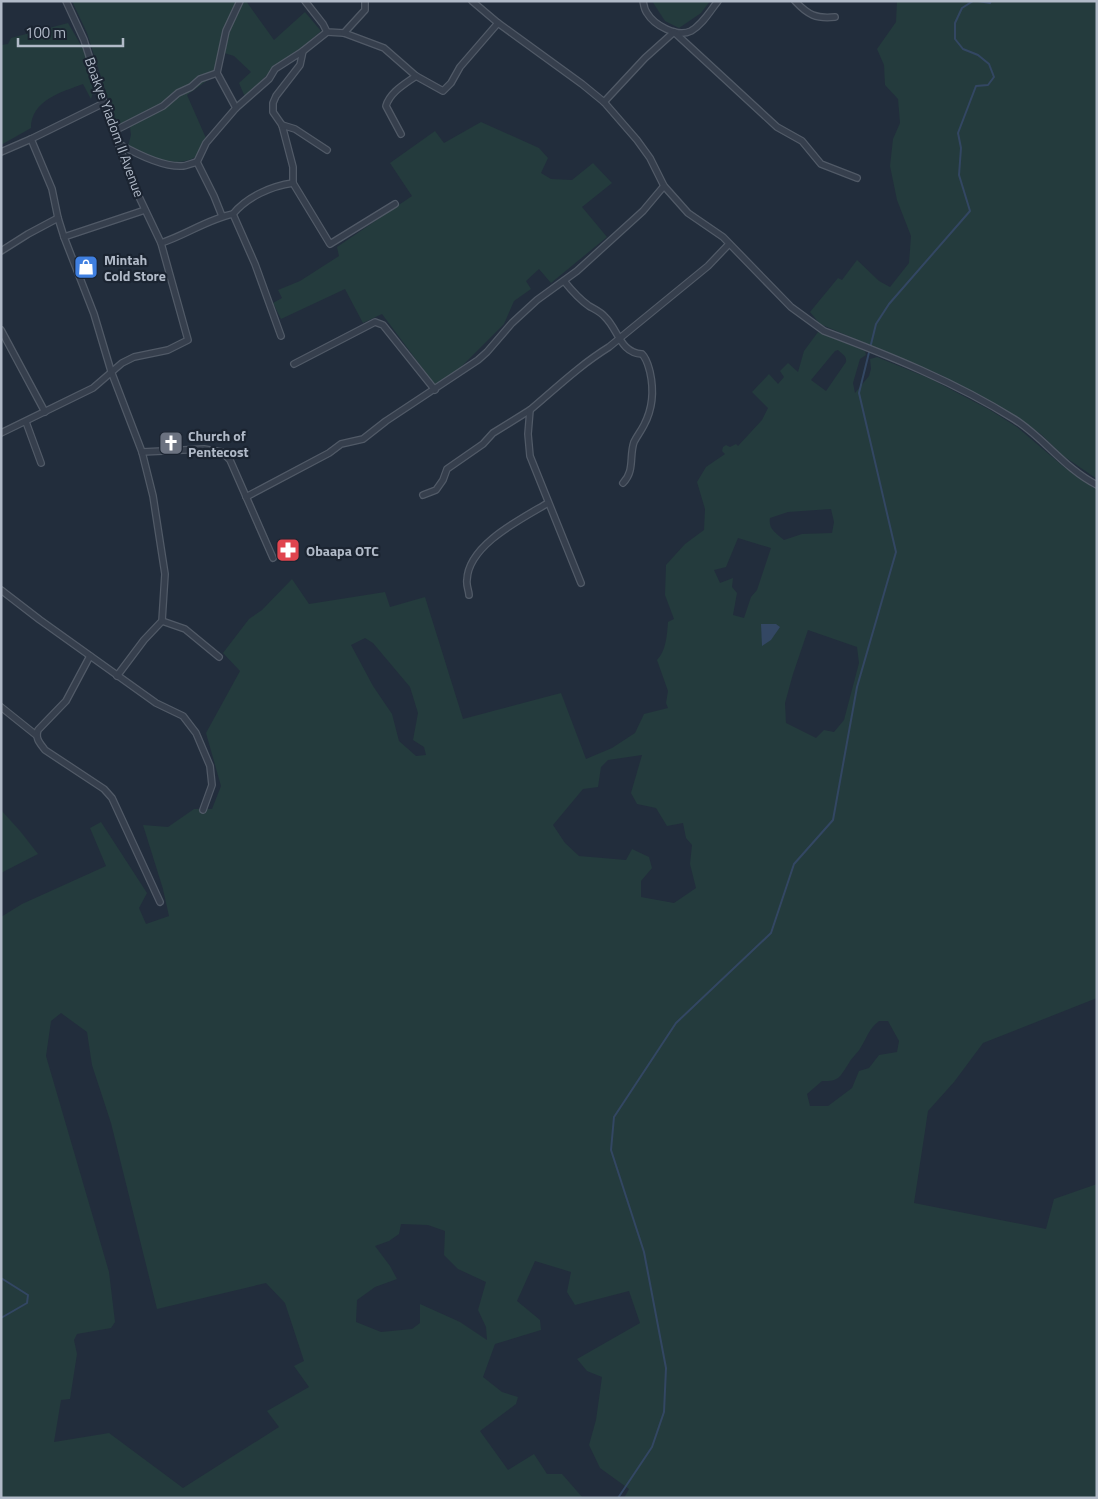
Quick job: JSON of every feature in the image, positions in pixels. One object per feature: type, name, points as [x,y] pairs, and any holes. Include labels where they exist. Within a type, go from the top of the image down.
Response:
[{"type":"street","name":"Boakye Yiadom II Avenue","points":[[66,1],[84,40],[132,182],[161,243],[188,340],[168,350],[134,357],[122,363],[111,372]]},
{"type":"street","points":[[236,108],[217,73],[226,31],[240,1]]},
{"type":"street","points":[[305,1],[327,32]]},
{"type":"street","points":[[344,34],[365,10],[365,1]]},
{"type":"street","points":[[472,1],[498,23],[604,102],[650,158],[664,186],[688,212],[723,237],[791,307],[824,331],[935,377],[1015,419],[1081,475],[1097,485]]},
{"type":"street","points":[[643,1],[647,14],[657,23],[674,32],[777,127],[802,141],[821,164],[857,178]]},
{"type":"street","points":[[674,32],[689,32],[698,27],[718,1]]},
{"type":"street","points":[[795,1],[814,16],[824,18],[835,17]]},
{"type":"street","points":[[118,144],[164,164],[182,166],[197,162],[206,143],[236,108],[269,78],[275,69],[327,32],[344,34],[384,48],[416,76],[443,91],[451,83],[460,67],[498,23]]},
{"type":"street","points":[[604,102],[645,58],[674,32]]},
{"type":"street","points":[[302,51],[300,65],[276,96],[273,103],[273,112],[282,125],[294,167],[293,183],[330,244],[395,204]]},
{"type":"street","points":[[114,131],[163,106],[178,93],[192,87],[200,79],[217,73]]},
{"type":"street","points":[[402,134],[386,106],[388,99],[395,92],[416,76]]},
{"type":"street","points":[[1,152],[104,103]]},
{"type":"street","points":[[282,125],[295,129],[327,150]]},
{"type":"street","points":[[31,139],[52,189],[64,236],[94,314],[111,372],[142,452],[153,496],[165,574],[162,621],[144,640],[118,676]]},
{"type":"street","points":[[197,162],[222,216]]},
{"type":"street","points":[[161,243],[222,216],[233,214],[241,204],[279,185],[293,183]]},
{"type":"street","points":[[246,497],[329,453],[341,444],[363,439],[386,421],[478,360],[512,322],[537,300],[564,281],[643,211],[664,186]]},
{"type":"street","points":[[64,236],[145,210]]},
{"type":"street","points":[[233,214],[255,264],[281,336]]},
{"type":"street","points":[[1,251],[58,218]]},
{"type":"street","points":[[423,495],[436,490],[443,480],[447,469],[482,444],[493,433],[530,410],[569,375],[619,339],[708,266],[729,244]]},
{"type":"street","points":[[564,281],[575,295],[605,316],[619,339],[633,352],[642,354],[645,357],[653,391],[652,403],[645,425],[634,441],[630,472],[628,478],[623,482]]},
{"type":"street","points":[[294,364],[375,322],[383,325],[435,390]]},
{"type":"street","points":[[1,330],[45,412]]},
{"type":"street","points":[[1,434],[94,388],[111,372]]},
{"type":"street","points":[[530,410],[528,434],[530,456],[581,582]]},
{"type":"street","points":[[26,422],[41,463]]},
{"type":"street","points":[[142,452],[204,449],[222,452],[230,460],[273,558]]},
{"type":"street","points":[[469,595],[467,580],[470,565],[483,547],[504,530],[548,503]]},
{"type":"street","points":[[1,590],[156,703],[183,716],[196,733],[210,766],[212,785],[203,810]]},
{"type":"street","points":[[162,621],[185,630],[219,657]]},
{"type":"street","points":[[36,735],[38,730],[66,702],[90,656]]},
{"type":"street","points":[[1,707],[36,735],[45,750],[104,789],[112,798],[160,902]]},
{"type":"green space","points":[[72,1],[246,1],[274,40],[305,12],[321,31],[297,52],[273,67],[245,97],[239,83],[251,72],[234,56],[221,52],[215,75],[187,95],[209,145],[197,156],[189,160],[171,162],[144,154],[128,146],[131,135],[130,127],[122,130],[117,127],[87,33]]},
{"type":"green space","points":[[652,1],[710,1],[701,13],[679,28],[665,21]]},
{"type":"green space","points":[[897,1],[1097,1],[1097,479],[1062,455],[1042,435],[1017,417],[943,376],[820,324],[810,312],[838,278],[842,280],[857,260],[879,281],[890,287],[909,263],[911,236],[897,200],[890,166],[893,139],[900,123],[898,99],[885,85],[884,65],[877,49],[896,22]]},
{"type":"green space","points":[[68,23],[85,52],[95,87],[91,99],[83,84],[49,98],[36,110],[32,118],[31,128],[1,145],[1,45],[8,44],[11,38]]},
{"type":"green space","points":[[481,122],[539,148],[548,158],[541,173],[551,179],[572,180],[593,163],[612,183],[582,207],[607,237],[551,283],[539,269],[526,281],[531,289],[514,301],[504,324],[460,368],[435,385],[382,314],[363,323],[345,289],[281,319],[273,303],[282,298],[278,290],[300,281],[339,256],[337,247],[412,196],[390,163],[435,131],[444,143]]},
{"type":"green space","points":[[818,332],[865,351],[866,355],[860,359],[853,383],[855,393],[869,376],[871,369],[870,359],[877,357],[931,379],[990,410],[1017,427],[1064,467],[1097,488],[1097,998],[983,1043],[954,1082],[928,1111],[914,1203],[1046,1229],[1054,1199],[1097,1184],[1097,1498],[624,1498],[629,1489],[600,1468],[589,1445],[596,1420],[602,1377],[587,1371],[577,1359],[640,1323],[629,1291],[575,1305],[567,1292],[571,1272],[535,1261],[517,1301],[540,1320],[541,1330],[495,1344],[483,1377],[502,1392],[518,1397],[516,1404],[480,1431],[508,1470],[534,1454],[547,1474],[562,1474],[583,1498],[1,1498],[1,917],[22,904],[106,866],[90,828],[101,822],[147,893],[139,908],[146,924],[169,916],[163,889],[143,825],[168,827],[194,809],[212,809],[221,786],[206,733],[240,671],[223,653],[249,619],[262,610],[292,579],[309,604],[385,592],[390,607],[425,597],[463,719],[561,693],[586,759],[612,748],[635,733],[644,714],[668,708],[666,703],[668,691],[657,660],[664,647],[668,622],[674,619],[665,595],[666,565],[685,544],[704,530],[705,509],[697,482],[706,467],[725,454],[722,451],[723,447],[726,445],[730,447],[736,444],[738,446],[762,420],[768,408],[752,392],[769,374],[778,384],[784,377],[780,371],[788,363],[798,372],[804,351]],"holes":[[[838,350],[845,357],[846,362],[826,391],[811,380],[835,351]],[[831,509],[834,522],[832,533],[802,534],[784,540],[771,528],[770,518],[788,512]],[[738,538],[771,548],[757,590],[751,597],[744,618],[733,615],[737,593],[732,587],[733,578],[720,583],[714,570],[726,567]],[[808,630],[857,647],[859,663],[844,720],[834,732],[824,730],[816,738],[786,723],[785,703]],[[365,638],[373,643],[410,687],[418,713],[413,740],[424,747],[426,755],[416,756],[399,741],[392,714],[373,686],[351,645]],[[642,755],[631,793],[637,804],[656,808],[667,826],[683,823],[686,838],[692,845],[690,864],[696,888],[674,903],[641,897],[641,881],[652,868],[649,857],[632,849],[626,860],[579,856],[565,843],[553,825],[583,789],[598,787],[601,767],[608,760]],[[61,1013],[87,1032],[92,1065],[111,1123],[157,1309],[266,1283],[285,1303],[304,1361],[294,1366],[309,1387],[267,1411],[279,1427],[183,1488],[109,1433],[54,1442],[61,1400],[70,1399],[77,1354],[74,1340],[77,1334],[111,1328],[115,1322],[109,1272],[46,1056],[51,1021]],[[879,1021],[888,1021],[899,1041],[897,1052],[879,1055],[869,1068],[859,1071],[852,1088],[828,1106],[810,1106],[807,1094],[822,1081],[833,1080],[839,1077],[860,1049],[873,1027]],[[401,1224],[428,1225],[445,1231],[444,1255],[458,1269],[486,1282],[478,1310],[486,1327],[487,1340],[460,1322],[420,1304],[420,1323],[412,1329],[381,1332],[356,1322],[357,1300],[375,1287],[397,1279],[375,1246],[389,1241],[399,1234]]]},
{"type":"green space","points":[[1,810],[38,854],[1,873]]},
{"type":"water","points":[[761,624],[776,624],[780,627],[771,640],[762,646]]},
{"type":"waterway","points":[[618,1498],[652,1447],[664,1412],[666,1368],[644,1252],[611,1150],[614,1117],[676,1023],[771,933],[794,864],[833,820],[857,687],[896,552],[859,393],[876,324],[889,304],[970,211],[959,175],[961,148],[958,133],[976,86],[988,85],[994,77],[989,64],[978,55],[963,49],[955,39],[955,23],[962,8],[973,1]]},
{"type":"waterway","points":[[978,1],[990,3],[991,1]]},
{"type":"waterway","points":[[1,1278],[28,1295],[27,1303],[1,1318]]},
{"type":"place","name":"Mintah Cold Store","points":[[86,267]]},
{"type":"place","name":"Church of Pentecost","points":[[171,443]]},
{"type":"place","name":"Obaapa OTC","points":[[288,550]]}]
